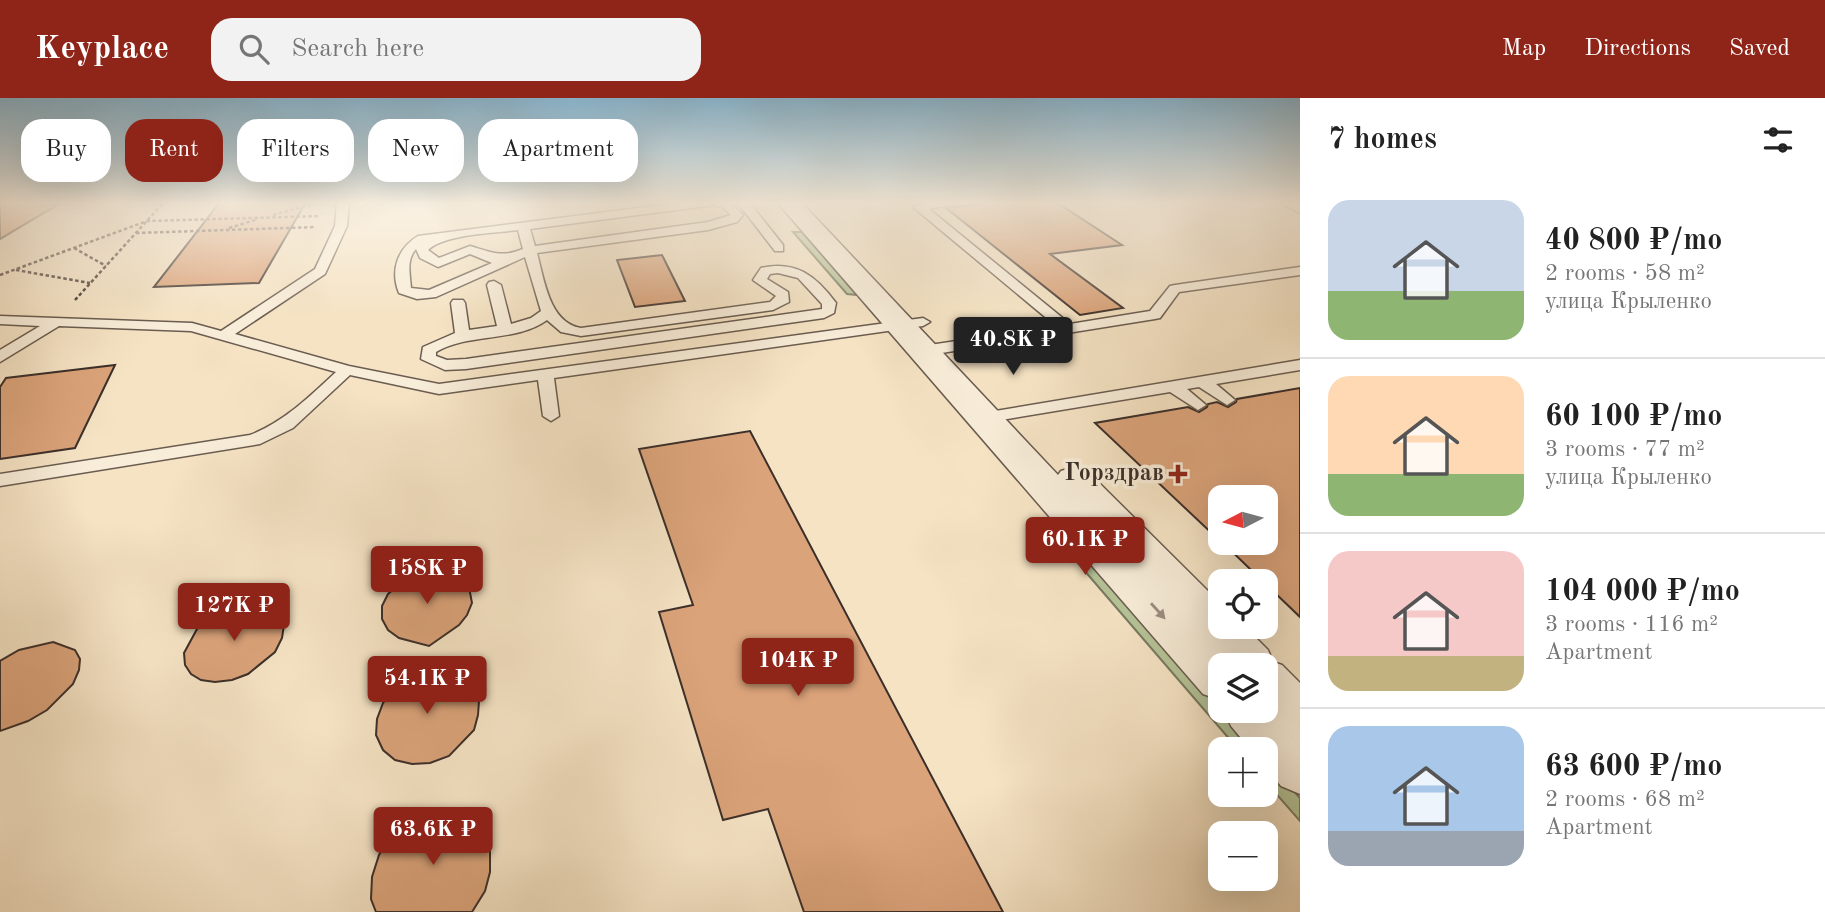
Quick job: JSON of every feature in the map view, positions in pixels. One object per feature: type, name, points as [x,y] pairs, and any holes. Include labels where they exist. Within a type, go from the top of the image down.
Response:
[{"type":"street","points":[[826,240],[923,336],[997,415],[1239,653]]},
{"type":"street","points":[[842,240],[923,336]]},
{"type":"street","points":[[997,415],[1208,665]]},
{"type":"street","points":[[1278,693],[1300,716]]},
{"type":"street","points":[[1260,723],[1300,768]]},
{"type":"lane","points":[[223,336],[320,271],[332,240]]},
{"type":"lane","points":[[420,240],[409,246],[403,255],[404,290],[416,295],[431,294],[531,250],[605,240]]},
{"type":"lane","points":[[437,240],[422,249],[424,255],[438,262],[470,250],[493,259],[509,259]]},
{"type":"lane","points":[[528,240],[548,312],[561,327],[581,332],[773,306],[782,302],[783,295],[760,280],[761,274],[776,269],[790,268],[803,273],[829,303],[829,310],[824,314],[466,364],[445,365],[429,359],[428,350],[443,339],[462,333],[529,325],[548,312]]},
{"type":"lane","points":[[773,240],[779,248]]},
{"type":"lane","points":[[960,240],[1068,328]]},
{"type":"lane","points":[[0,320],[192,327],[347,370],[439,389],[545,374],[923,336],[1068,328],[1155,315],[1175,289],[1300,271]]},
{"type":"lane","points":[[494,285],[505,329]]},
{"type":"lane","points":[[458,303],[462,333]]},
{"type":"lane","points":[[0,357],[56,322]]},
{"type":"lane","points":[[997,415],[1298,366]]},
{"type":"lane","points":[[0,480],[211,446],[238,446],[268,437],[291,422],[347,370]]},
{"type":"lane","points":[[545,374],[551,415]]},
{"type":"lane","points":[[1202,381],[1227,400]]},
{"type":"lane","points":[[1173,386],[1198,405]]},
{"type":"path","points":[[0,275],[96,240]]},
{"type":"path","points":[[56,322],[130,240]]},
{"type":"path","points":[[74,248],[106,266]]},
{"type":"path","points":[[15,270],[91,283]]},
{"type":"green space","points":[[800,240],[809,240],[857,295],[847,294]]},
{"type":"green space","points":[[1058,523],[1208,693],[1208,714],[1046,526]]},
{"type":"green space","points":[[1216,723],[1234,723],[1246,737],[1228,737]]},
{"type":"green space","points":[[1278,773],[1300,798],[1300,821],[1278,796]]},
{"type":"building","points":[[191,240],[284,240],[259,283],[154,287]]},
{"type":"building","points":[[986,240],[1114,240],[1122,245],[1050,254],[1123,308],[1080,315]]},
{"type":"building","points":[[662,255],[685,301],[635,307],[617,260]]},
{"type":"building","points":[[115,365],[75,448],[0,459],[0,387],[6,378]]},
{"type":"building","points":[[1300,388],[1300,617],[1278,596],[1278,569],[1250,569],[1236,555],[1278,555],[1278,485],[1208,485],[1208,530],[1095,423],[1188,407],[1199,412],[1208,404],[1217,402],[1228,407],[1237,399]]},
{"type":"building","points":[[750,431],[1003,912],[804,912],[768,809],[723,820],[659,612],[693,605],[639,449]]},
{"type":"building","points":[[437,569],[449,570],[468,582],[472,603],[467,615],[459,625],[429,646],[399,638],[388,630],[382,619],[382,606],[388,594],[410,575]]},
{"type":"building","points":[[257,603],[271,606],[280,614],[284,625],[282,638],[275,652],[248,674],[232,680],[201,680],[191,674],[185,665],[184,653],[197,629],[224,609]]},
{"type":"building","points":[[53,642],[75,650],[80,659],[73,684],[47,710],[28,721],[0,731],[0,661],[19,650]]},
{"type":"building","points":[[432,662],[465,679],[474,689],[479,701],[474,730],[449,756],[430,763],[412,764],[395,760],[383,750],[376,735],[377,719],[383,703],[394,689]]},
{"type":"building","points":[[434,810],[460,814],[474,822],[484,835],[490,852],[490,872],[485,891],[472,912],[376,912],[371,899],[372,877],[379,855],[392,836],[408,823]]},
{"type":"place","name":"Горздрав","points":[[1178,474]]}]
